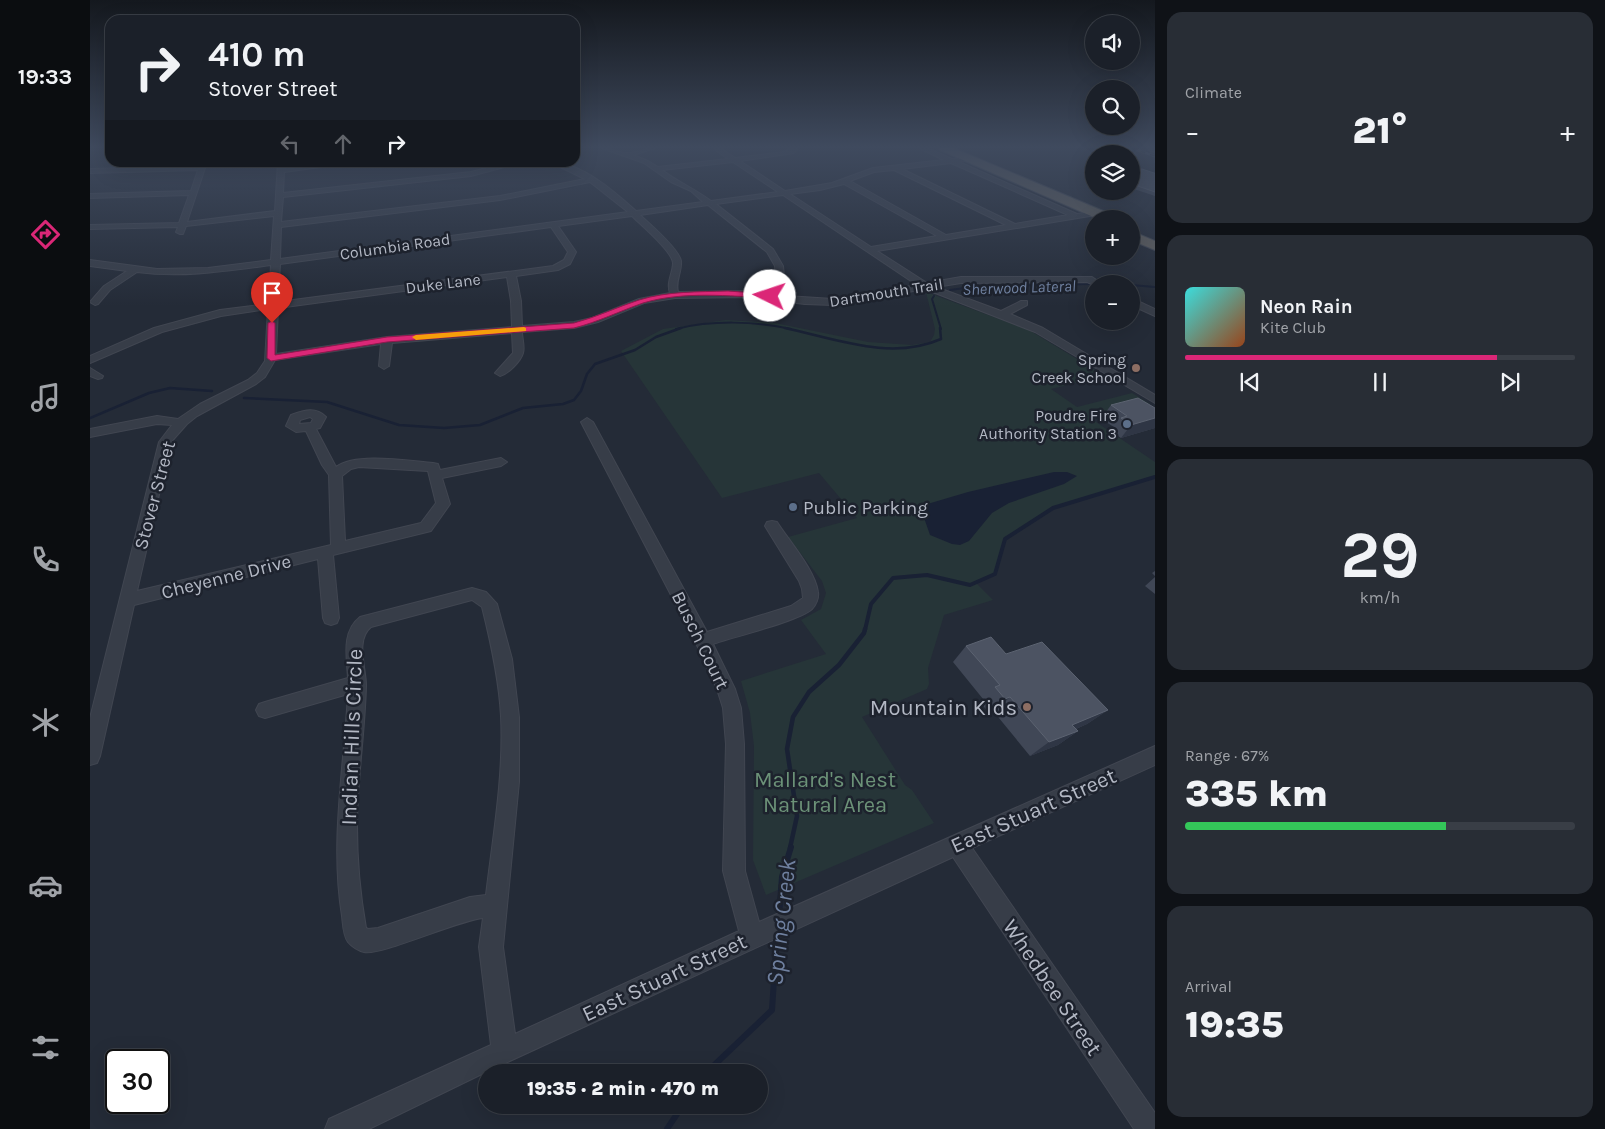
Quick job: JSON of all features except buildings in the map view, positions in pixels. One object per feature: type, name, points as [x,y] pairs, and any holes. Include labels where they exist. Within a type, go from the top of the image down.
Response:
[{"type":"highway","points":[[1053,201],[1085,215]]},
{"type":"highway","points":[[1140,232],[1155,238]]},
{"type":"highway","points":[[1140,239],[1155,246]]},
{"type":"street","points":[[182,228],[191,201]]},
{"type":"street","points":[[271,358],[272,306],[279,201]]},
{"type":"street","points":[[277,225],[478,201]]},
{"type":"street","points":[[621,201],[677,260],[672,285],[675,295]]},
{"type":"street","points":[[707,201],[770,251],[779,266],[781,297]]},
{"type":"street","name":"Columbia Road","points":[[90,263],[184,273],[727,201]]},
{"type":"street","points":[[794,201],[925,286],[1002,314],[1054,338],[1155,400]]},
{"type":"street","points":[[881,201],[944,237]]},
{"type":"street","points":[[962,201],[1013,226]]},
{"type":"street","points":[[90,227],[182,228],[278,213]]},
{"type":"street","points":[[868,250],[1013,226],[1085,217]]},
{"type":"street","name":"Duke Lane","points":[[90,360],[141,336],[172,325],[211,315],[548,269],[562,264],[572,256],[572,250],[553,224]]},
{"type":"street","points":[[95,302],[107,288],[136,269]]},
{"type":"street","points":[[500,373],[512,363],[518,353],[516,301],[511,274]]},
{"type":"street","name":"Dartmouth Trail","points":[[271,358],[387,340],[585,323],[642,301],[675,295],[728,294],[781,297],[805,301],[839,301],[979,279],[1085,279]]},
{"type":"street","points":[[1002,314],[1024,303]]},
{"type":"street","points":[[1140,306],[1155,313]]},
{"type":"street","points":[[384,366],[387,340]]},
{"type":"street","name":"Stover Street","points":[[90,756],[165,442],[180,423],[190,415],[252,382],[266,369],[271,358]]},
{"type":"street","points":[[90,433],[158,420],[180,423]]},
{"type":"street","name":"Busch Court","points":[[587,422],[719,671],[732,708],[735,744],[734,872],[754,936]]},
{"type":"street","points":[[310,428],[328,465],[335,474],[331,618]]},
{"type":"street","points":[[335,474],[347,465],[359,463],[433,467],[435,475],[501,462]]},
{"type":"street","name":"Cheyenne Drive","points":[[127,600],[426,527],[443,504],[435,475]]},
{"type":"street","points":[[703,640],[796,611],[810,600],[812,592],[806,579],[772,526]]},
{"type":"street","name":"Indian Hills Circle","points":[[494,905],[470,908],[378,940],[365,940],[356,934],[350,898],[347,825],[355,729],[356,683],[354,641],[356,633],[366,622],[472,594],[483,597],[489,604],[503,659],[510,717],[509,782],[504,842],[494,905],[491,947],[504,1050]]},
{"type":"street","points":[[266,710],[356,683]]},
{"type":"street","name":"East Stuart Street","points":[[339,1129],[504,1050],[1155,755]]},
{"type":"street","name":"Whedbee Street","points":[[957,844],[1150,1129]]},
{"type":"green space","name":"Mallard's Nest Natural Area","points":[[926,292],[1029,330],[1105,376],[1051,389],[1077,407],[1132,393],[1150,404],[1093,420],[1155,462],[1155,477],[1054,508],[1004,539],[994,575],[975,582],[993,600],[944,615],[928,668],[929,684],[927,689],[862,717],[905,785],[912,790],[934,823],[766,895],[753,860],[754,746],[750,713],[741,681],[826,654],[801,620],[821,609],[826,593],[822,581],[788,537],[857,518],[819,473],[722,498],[621,351],[663,329],[726,320],[775,323],[868,342],[912,345],[930,342],[935,329]]},
{"type":"water","points":[[1054,472],[1067,472],[1077,476],[1064,484],[1009,503],[992,513],[969,541],[960,545],[952,544],[930,535],[922,512],[924,505],[968,492]]},
{"type":"waterway","name":"Sherwood Lateral","points":[[950,290],[972,287],[1085,284]]},
{"type":"waterway","name":"Sherwood Lateral","points":[[1140,286],[1155,287]]},
{"type":"waterway","name":"Sherwood Lateral","points":[[934,296],[932,299],[941,329]]},
{"type":"waterway","name":"Sherwood Lateral","points":[[676,329],[718,323],[762,324],[791,329]]},
{"type":"waterway","name":"Sherwood Lateral","points":[[244,398],[327,402],[399,425],[444,428],[480,425],[523,408],[563,404],[574,400],[581,391],[587,374],[595,364],[635,350],[656,337],[681,328]]},
{"type":"waterway","name":"Sherwood Lateral","points":[[785,328],[863,346],[883,348],[903,348],[941,339],[940,328]]},
{"type":"waterway","name":"Sherwood Lateral","points":[[90,418],[149,393],[170,388],[212,391]]},
{"type":"waterway","name":"Spring Creek","points":[[865,630],[871,604],[893,578],[927,575],[970,585],[995,574],[1005,539],[1053,508],[1155,477]]},
{"type":"waterway","name":"Spring Creek","points":[[790,848],[797,816],[787,749],[793,717],[809,692],[839,665],[864,633],[865,629]]},
{"type":"waterway","name":"Spring Creek","points":[[779,917],[782,877],[791,847]]},
{"type":"waterway","name":"Spring Creek","points":[[715,1064],[772,1010],[777,934]]},
{"type":"waterway","name":"Spring Creek","points":[[667,1129],[677,1114]]},
{"type":"slow traffic","points":[[416,337],[524,329]]},
{"type":"place","name":"Spring Creek School","points":[[1136,368]]},
{"type":"place","name":"Poudre Fire Authority Station 3","points":[[1127,424]]},
{"type":"place","name":"Public Parking","points":[[793,507]]},
{"type":"place","name":"Mountain Kids","points":[[1027,707]]},
{"type":"route","points":[[272,323],[271,358],[373,341],[574,325],[595,320],[642,301],[665,296],[747,294],[770,296]]}]
